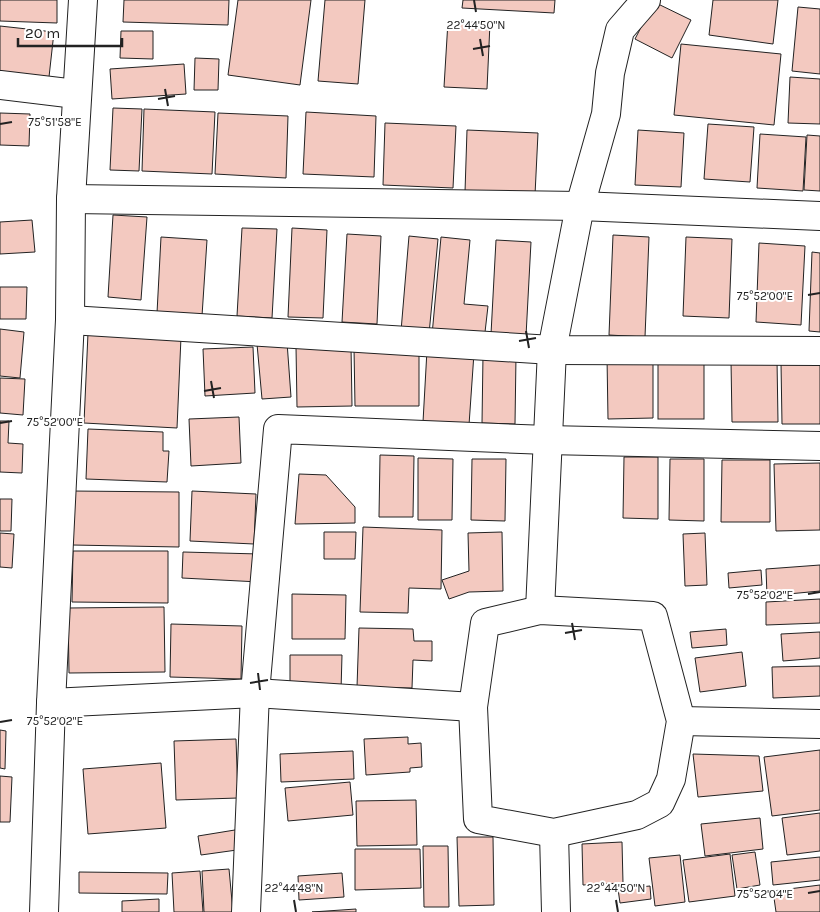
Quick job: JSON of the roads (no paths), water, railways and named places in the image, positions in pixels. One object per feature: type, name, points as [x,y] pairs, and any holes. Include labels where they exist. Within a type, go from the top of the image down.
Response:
[{"type":"street","points":[[44,912],[51,703],[70,320],[71,199],[83,0]]},
{"type":"street","points":[[540,610],[546,440],[552,350],[580,206],[606,114],[610,73],[620,30],[646,0]]},
{"type":"street","points":[[0,86],[76,94]]},
{"type":"street","points":[[71,199],[580,206],[820,216]]},
{"type":"street","points":[[70,320],[552,350],[820,351]]},
{"type":"street","points":[[246,912],[255,693],[278,429],[546,440],[820,446]]},
{"type":"street","points":[[540,610],[654,616],[680,721],[671,780],[660,803],[637,815],[554,833],[478,819],[474,707],[484,623],[540,610]]},
{"type":"street","points":[[51,703],[255,693],[474,707]]},
{"type":"street","points":[[680,721],[820,724]]},
{"type":"street","points":[[554,833],[556,912]]}]
